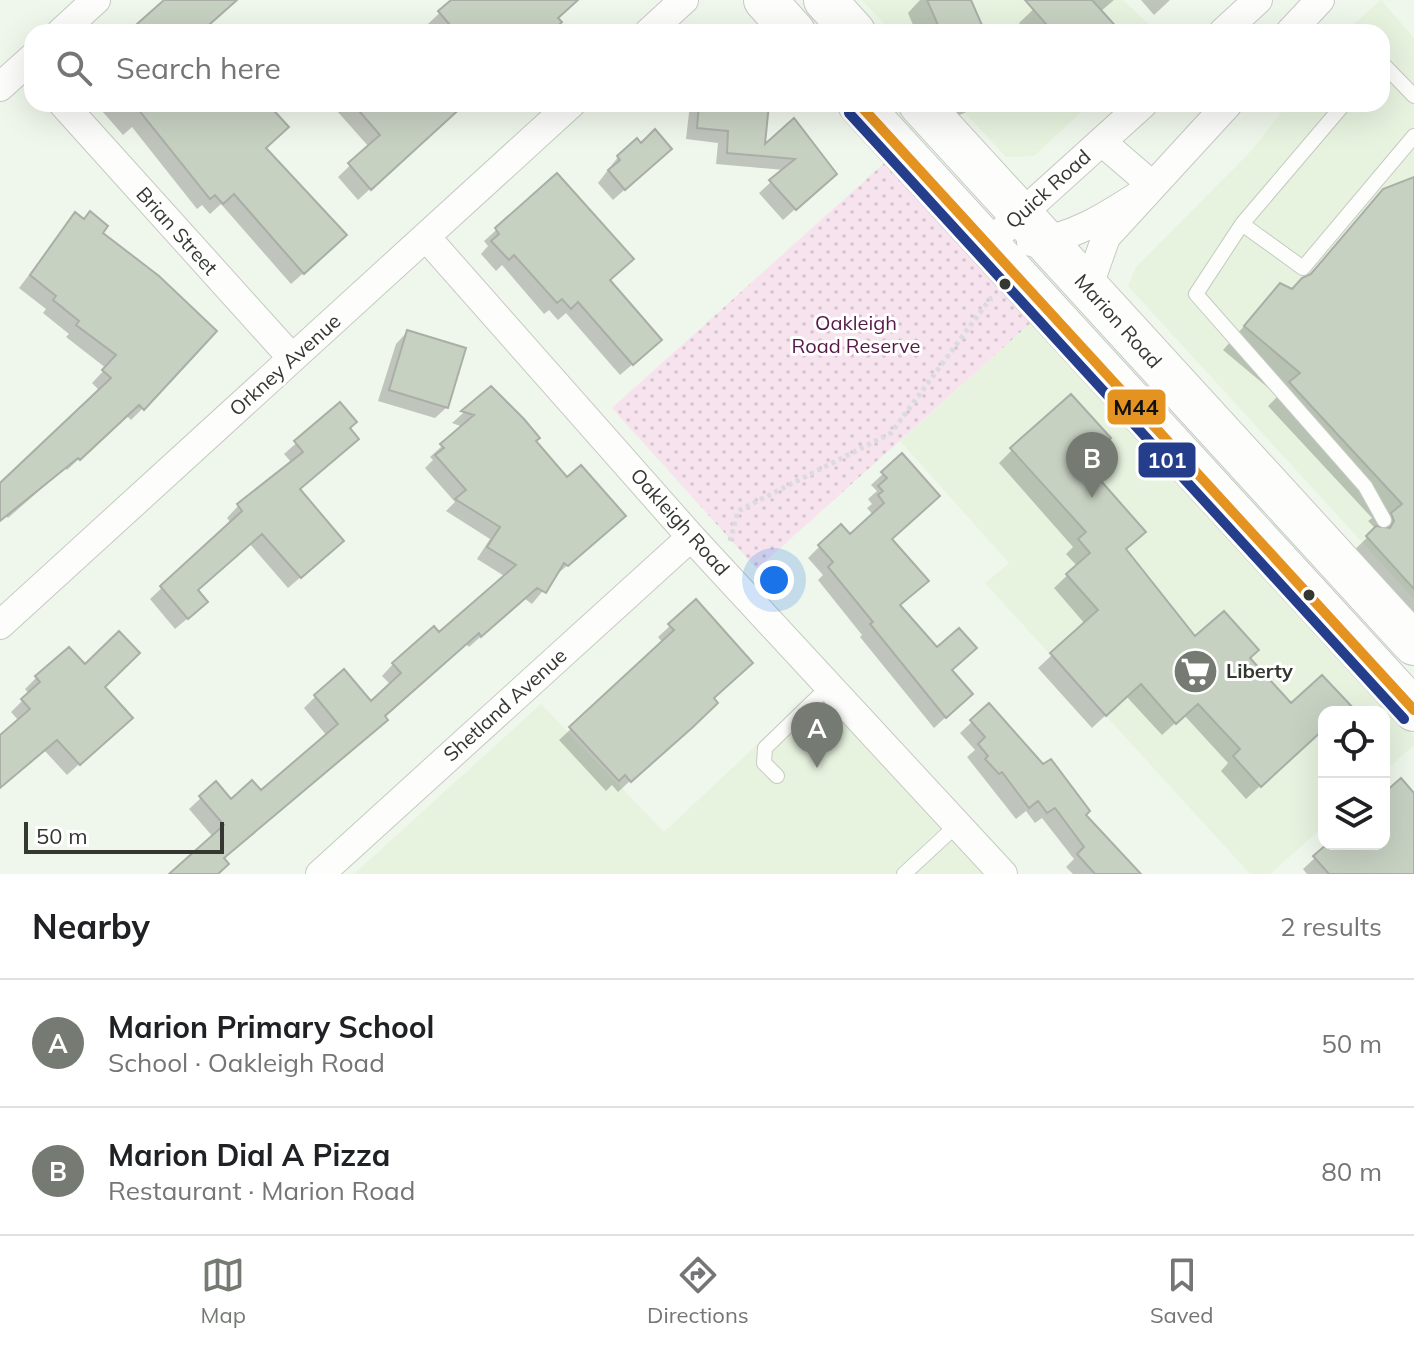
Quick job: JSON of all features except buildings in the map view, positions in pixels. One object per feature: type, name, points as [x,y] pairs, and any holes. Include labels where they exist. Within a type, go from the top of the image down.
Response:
[{"type":"main road","points":[[765,0],[787,24]]},
{"type":"main road","points":[[825,0],[847,24]]},
{"type":"main road","points":[[866,112],[1414,710]]},
{"type":"main road","name":"Marion Road","points":[[927,112],[1414,644]]},
{"type":"street","points":[[70,24],[96,0]]},
{"type":"street","points":[[658,24],[684,0]]},
{"type":"street","points":[[1232,24],[1258,0]]},
{"type":"street","points":[[1296,24],[1311,3]]},
{"type":"street","points":[[0,87],[24,69]]},
{"type":"street","name":"Brian Street","points":[[70,112],[292,358]]},
{"type":"street","name":"Orkney Avenue","points":[[0,625],[562,112]]},
{"type":"street","name":"Quick Road","points":[[987,245],[1032,227],[1102,142],[1134,112]]},
{"type":"street","name":"Quick Road","points":[[1088,288],[1106,237],[1221,112]]},
{"type":"street","name":"Quick Road","points":[[1102,142],[1153,186]]},
{"type":"street","name":"Quick Road","points":[[987,245],[1032,227],[1102,218],[1153,186]]},
{"type":"street","name":"Oakleigh Road","points":[[426,237],[691,537],[1003,874]]},
{"type":"street","name":"Shetland Avenue","points":[[320,874],[691,537]]},
{"type":"lane","points":[[1390,71],[1414,96]]},
{"type":"lane","points":[[1337,112],[1242,224],[1196,294],[1365,486],[1384,520]]},
{"type":"lane","points":[[1242,224],[1303,268],[1414,136]]},
{"type":"lane","points":[[777,776],[764,763],[765,748],[829,686]]},
{"type":"lane","points":[[904,874],[957,825]]},
{"type":"path","points":[[722,569],[738,511],[891,433],[990,299],[1029,291]]},
{"type":"shaded area","points":[[862,0],[1123,0],[1148,24],[884,24]]},
{"type":"shaded area","points":[[1381,0],[1414,38],[1414,599],[1128,286],[1136,267],[1252,150],[1282,112],[1390,112],[1390,24],[1354,24]]},
{"type":"shaded area","points":[[964,112],[1081,112],[1034,156],[1006,157]]},
{"type":"shaded area","points":[[1035,319],[1387,706],[1318,706],[1318,831],[1270,874],[1250,874],[985,583],[1009,563],[900,441]]},
{"type":"shaded area","points":[[824,682],[997,874],[354,874],[541,704],[664,832]]},
{"type":"shaded area","points":[[1390,710],[1414,736],[1414,745],[1390,767]]},
{"type":"green space","name":"Oakleigh Road Reserve","points":[[891,157],[1035,319],[757,569],[612,408]]},
{"type":"transit line","name":"M44","points":[[866,112],[1414,710]]},
{"type":"transit line","name":"101","points":[[849,113],[1404,719]]},
{"type":"place","name":"Marion Dial A Pizza","points":[[1092,498]]},
{"type":"place","name":"Liberty","points":[[1195,671]]},
{"type":"place","name":"Marion Primary School","points":[[817,768]]}]
